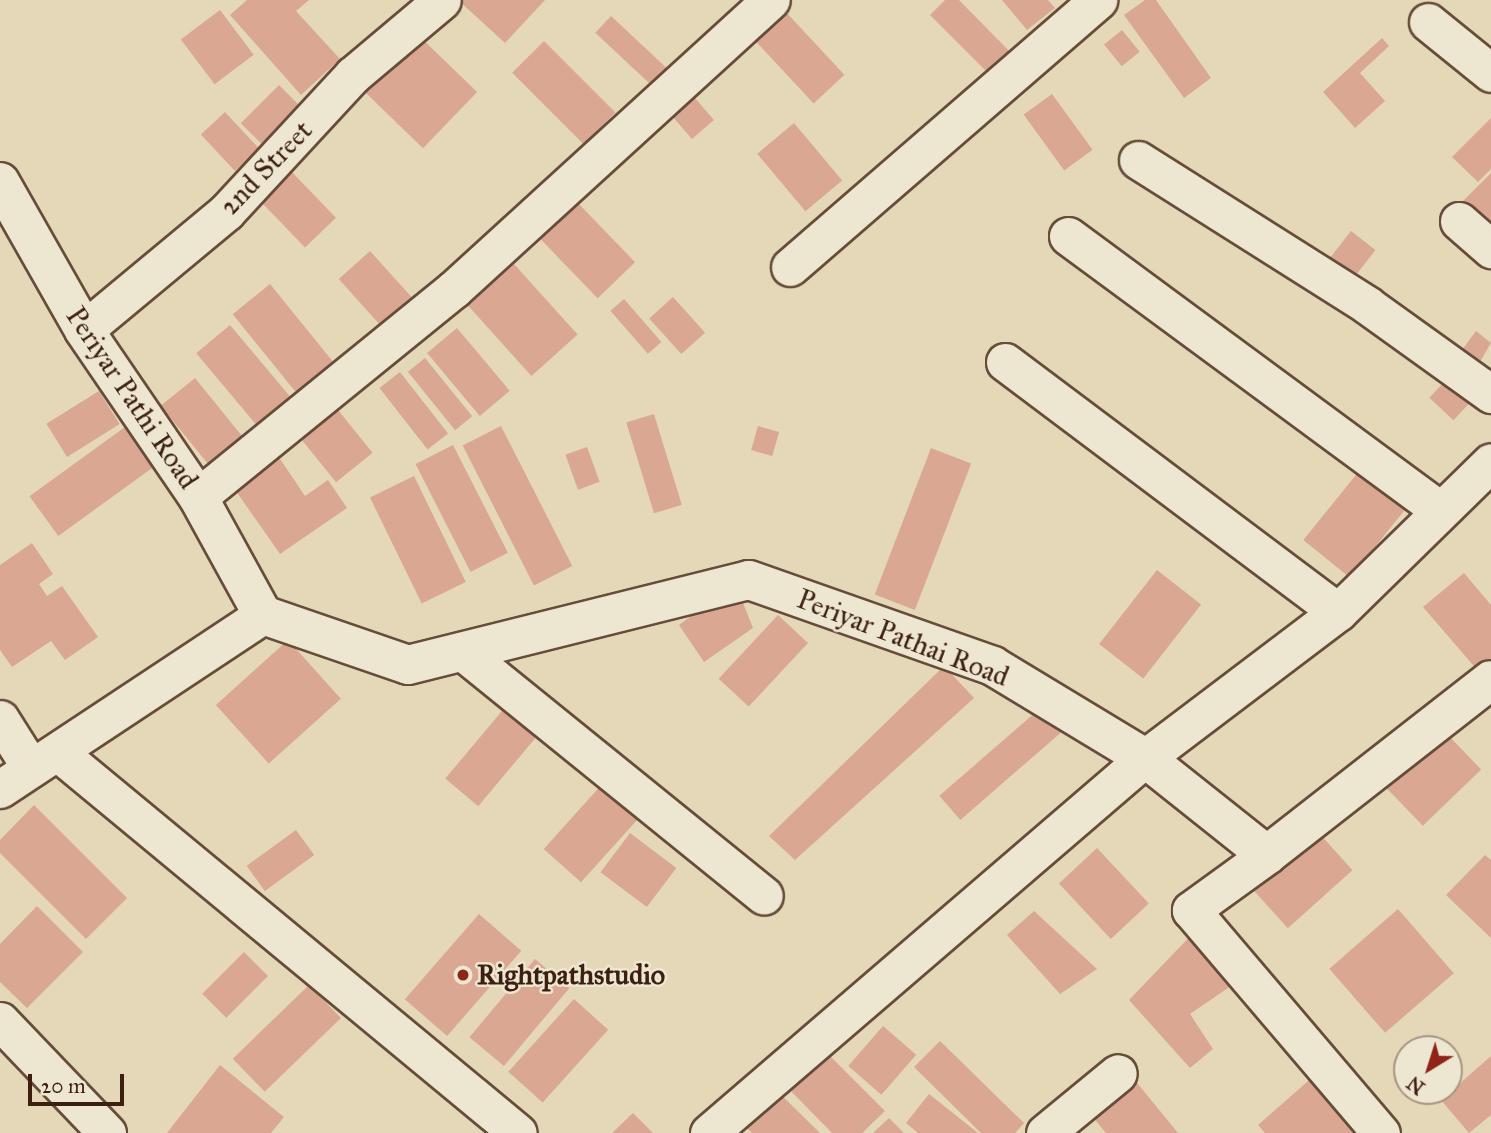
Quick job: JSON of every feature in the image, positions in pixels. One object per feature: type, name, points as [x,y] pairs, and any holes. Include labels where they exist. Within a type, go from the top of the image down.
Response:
[{"type":"street","name":"2nd Street","points":[[84,330],[226,212],[353,75],[442,0]]},
{"type":"street","points":[[198,497],[454,289],[771,0]]},
{"type":"street","points":[[790,267],[1077,7]]},
{"type":"street","points":[[1428,22],[1491,73]]},
{"type":"street","points":[[1138,160],[1367,305],[1491,394]]},
{"type":"street","name":"Periyar Pathi Road","points":[[0,182],[84,330],[198,497],[263,615]]},
{"type":"street","points":[[1459,220],[1491,249]]},
{"type":"street","points":[[1068,236],[1440,510]]},
{"type":"street","points":[[1005,362],[1338,612]]},
{"type":"street","points":[[709,1133],[1145,758],[1338,612],[1491,462]]},
{"type":"street","name":"Periyar Pathai Road","points":[[263,615],[408,665],[749,580],[993,666],[1145,758],[1266,855]]},
{"type":"street","points":[[0,789],[263,615]]},
{"type":"street","points":[[463,652],[764,896]]},
{"type":"street","points":[[1381,1133],[1191,911],[1491,680]]},
{"type":"street","points":[[0,719],[46,761],[518,1133]]},
{"type":"street","points":[[0,1021],[107,1133]]},
{"type":"street","points":[[1045,1133],[1118,1073]]},
{"type":"building","points":[[247,0],[309,0],[296,11],[340,59],[301,95],[230,15]]},
{"type":"building","points":[[458,0],[545,0],[505,43]]},
{"type":"building","points":[[945,0],[959,0],[1016,58],[994,79],[930,15]]},
{"type":"building","points":[[1002,0],[1048,0],[1055,8],[1027,30]]},
{"type":"building","points":[[1145,0],[1156,0],[1211,78],[1184,98],[1124,15]]},
{"type":"building","points":[[783,9],[844,75],[814,103],[752,38]]},
{"type":"building","points":[[220,10],[254,55],[215,84],[181,39]]},
{"type":"building","points":[[611,16],[669,70],[653,87],[595,33]]},
{"type":"building","points":[[1122,30],[1140,52],[1122,66],[1104,44]]},
{"type":"building","points":[[416,33],[477,92],[423,148],[362,89]]},
{"type":"building","points":[[1382,38],[1389,46],[1360,73],[1385,101],[1355,128],[1323,92]]},
{"type":"building","points":[[544,41],[615,112],[584,144],[512,73]]},
{"type":"building","points":[[279,85],[301,107],[263,145],[241,123]]},
{"type":"building","points":[[687,89],[714,120],[692,139],[665,108]]},
{"type":"building","points":[[1052,94],[1093,150],[1064,170],[1024,115]]},
{"type":"building","points":[[225,112],[259,149],[235,171],[201,135]]},
{"type":"building","points":[[1491,118],[1491,169],[1478,182],[1452,157]]},
{"type":"building","points":[[794,123],[842,180],[805,211],[757,154]]},
{"type":"building","points":[[288,168],[336,218],[305,248],[257,198]]},
{"type":"building","points":[[1491,173],[1491,232],[1453,211]]},
{"type":"building","points":[[576,201],[635,262],[598,298],[539,237]]},
{"type":"building","points":[[1351,231],[1375,250],[1354,278],[1329,259]]},
{"type":"building","points":[[370,251],[412,298],[381,326],[339,279]]},
{"type":"building","points":[[514,264],[578,335],[531,376],[468,305]]},
{"type":"building","points":[[270,284],[340,370],[303,400],[233,314]]},
{"type":"building","points":[[673,297],[705,333],[681,354],[649,318]]},
{"type":"building","points":[[624,299],[661,342],[648,354],[610,311]]},
{"type":"building","points":[[230,325],[297,405],[263,433],[196,353]]},
{"type":"building","points":[[457,328],[510,391],[480,416],[427,353]]},
{"type":"building","points":[[1476,331],[1491,343],[1477,367],[1459,354]]},
{"type":"building","points":[[425,358],[472,416],[455,430],[408,372]]},
{"type":"building","points":[[400,372],[448,433],[428,449],[380,388]]},
{"type":"building","points":[[195,378],[242,436],[208,464],[161,406]]},
{"type":"building","points":[[1445,381],[1469,404],[1453,420],[1429,398]]},
{"type":"building","points":[[99,391],[120,424],[67,457],[46,424]]},
{"type":"building","points":[[338,410],[373,453],[336,482],[301,440]]},
{"type":"building","points":[[654,414],[682,505],[654,513],[626,422]]},
{"type":"building","points":[[501,426],[572,566],[534,585],[463,446]]},
{"type":"building","points":[[758,426],[779,432],[772,456],[751,450]]},
{"type":"building","points":[[125,427],[154,467],[58,536],[30,496]]},
{"type":"building","points":[[453,445],[508,553],[471,572],[416,464]]},
{"type":"building","points":[[587,447],[600,482],[578,490],[565,455]]},
{"type":"building","points":[[931,448],[971,463],[915,610],[875,595]]},
{"type":"building","points":[[276,453],[305,496],[328,480],[347,508],[280,554],[231,484]]},
{"type":"building","points":[[1360,470],[1407,508],[1350,578],[1303,540]]},
{"type":"building","points":[[414,476],[466,582],[422,604],[370,497]]},
{"type":"building","points":[[32,543],[53,574],[39,584],[47,596],[62,586],[98,637],[65,660],[51,641],[12,667],[0,650],[0,565]]},
{"type":"building","points":[[1157,570],[1201,604],[1143,679],[1099,644]]},
{"type":"building","points":[[1464,573],[1491,605],[1491,662],[1479,672],[1423,607]]},
{"type":"building","points":[[741,598],[753,628],[704,662],[679,625],[714,599]]},
{"type":"building","points":[[778,615],[808,643],[749,707],[719,679]]},
{"type":"building","points":[[288,640],[341,699],[269,764],[216,705]]},
{"type":"building","points":[[944,666],[974,698],[795,860],[769,836]]},
{"type":"building","points":[[1045,704],[1066,728],[960,820],[939,796]]},
{"type":"building","points":[[507,705],[540,733],[478,806],[445,779]]},
{"type":"building","points":[[1445,732],[1481,769],[1423,826],[1387,788]]},
{"type":"building","points":[[604,782],[641,815],[581,882],[544,849]]},
{"type":"building","points":[[34,805],[127,898],[86,939],[0,853],[0,840]]},
{"type":"building","points":[[296,830],[314,855],[265,891],[247,866]]},
{"type":"building","points":[[630,833],[676,868],[647,907],[601,872]]},
{"type":"building","points":[[1319,833],[1352,870],[1288,928],[1254,891]]},
{"type":"building","points":[[1097,848],[1149,904],[1111,939],[1059,883]]},
{"type":"building","points":[[1485,855],[1491,860],[1491,938],[1446,895]]},
{"type":"building","points":[[37,906],[83,952],[27,1008],[0,982],[0,944]]},
{"type":"building","points":[[1398,909],[1454,973],[1385,1033],[1329,969]]},
{"type":"building","points":[[1034,911],[1097,969],[1060,994],[1007,935]]},
{"type":"building","name":"Rightpathstudio","points":[[479,914],[521,951],[447,1036],[405,999]]},
{"type":"building","points":[[1199,927],[1241,979],[1190,1014],[1213,1049],[1190,1068],[1129,1000]]},
{"type":"building","points":[[244,952],[268,976],[226,1018],[202,994]]},
{"type":"building","points":[[535,959],[569,988],[504,1066],[469,1037]]},
{"type":"building","points":[[309,985],[341,1018],[265,1092],[233,1059]]},
{"type":"building","points":[[574,999],[608,1030],[543,1103],[508,1072]]},
{"type":"building","points":[[883,1026],[916,1055],[881,1095],[848,1066]]},
{"type":"building","points":[[940,1041],[1024,1123],[1015,1133],[981,1133],[914,1067]]},
{"type":"building","points":[[819,1045],[885,1111],[862,1133],[832,1133],[782,1082]]},
{"type":"building","points":[[1491,1056],[1491,1115],[1469,1133],[1445,1105],[1463,1105],[1463,1081]]},
{"type":"building","points":[[220,1065],[284,1117],[271,1133],[167,1133]]},
{"type":"building","points":[[1129,1073],[1178,1133],[1106,1133],[1086,1109]]},
{"type":"building","points":[[1315,1075],[1368,1133],[1265,1133],[1258,1125]]},
{"type":"building","points":[[773,1087],[820,1133],[752,1133],[740,1121]]},
{"type":"building","points":[[929,1094],[978,1133],[918,1133],[906,1123]]},
{"type":"building","points":[[633,1113],[653,1133],[612,1133]]},
{"type":"building","points":[[889,1118],[904,1133],[873,1133]]},
{"type":"place","name":"Rightpathstudio","points":[[463,975]]}]
